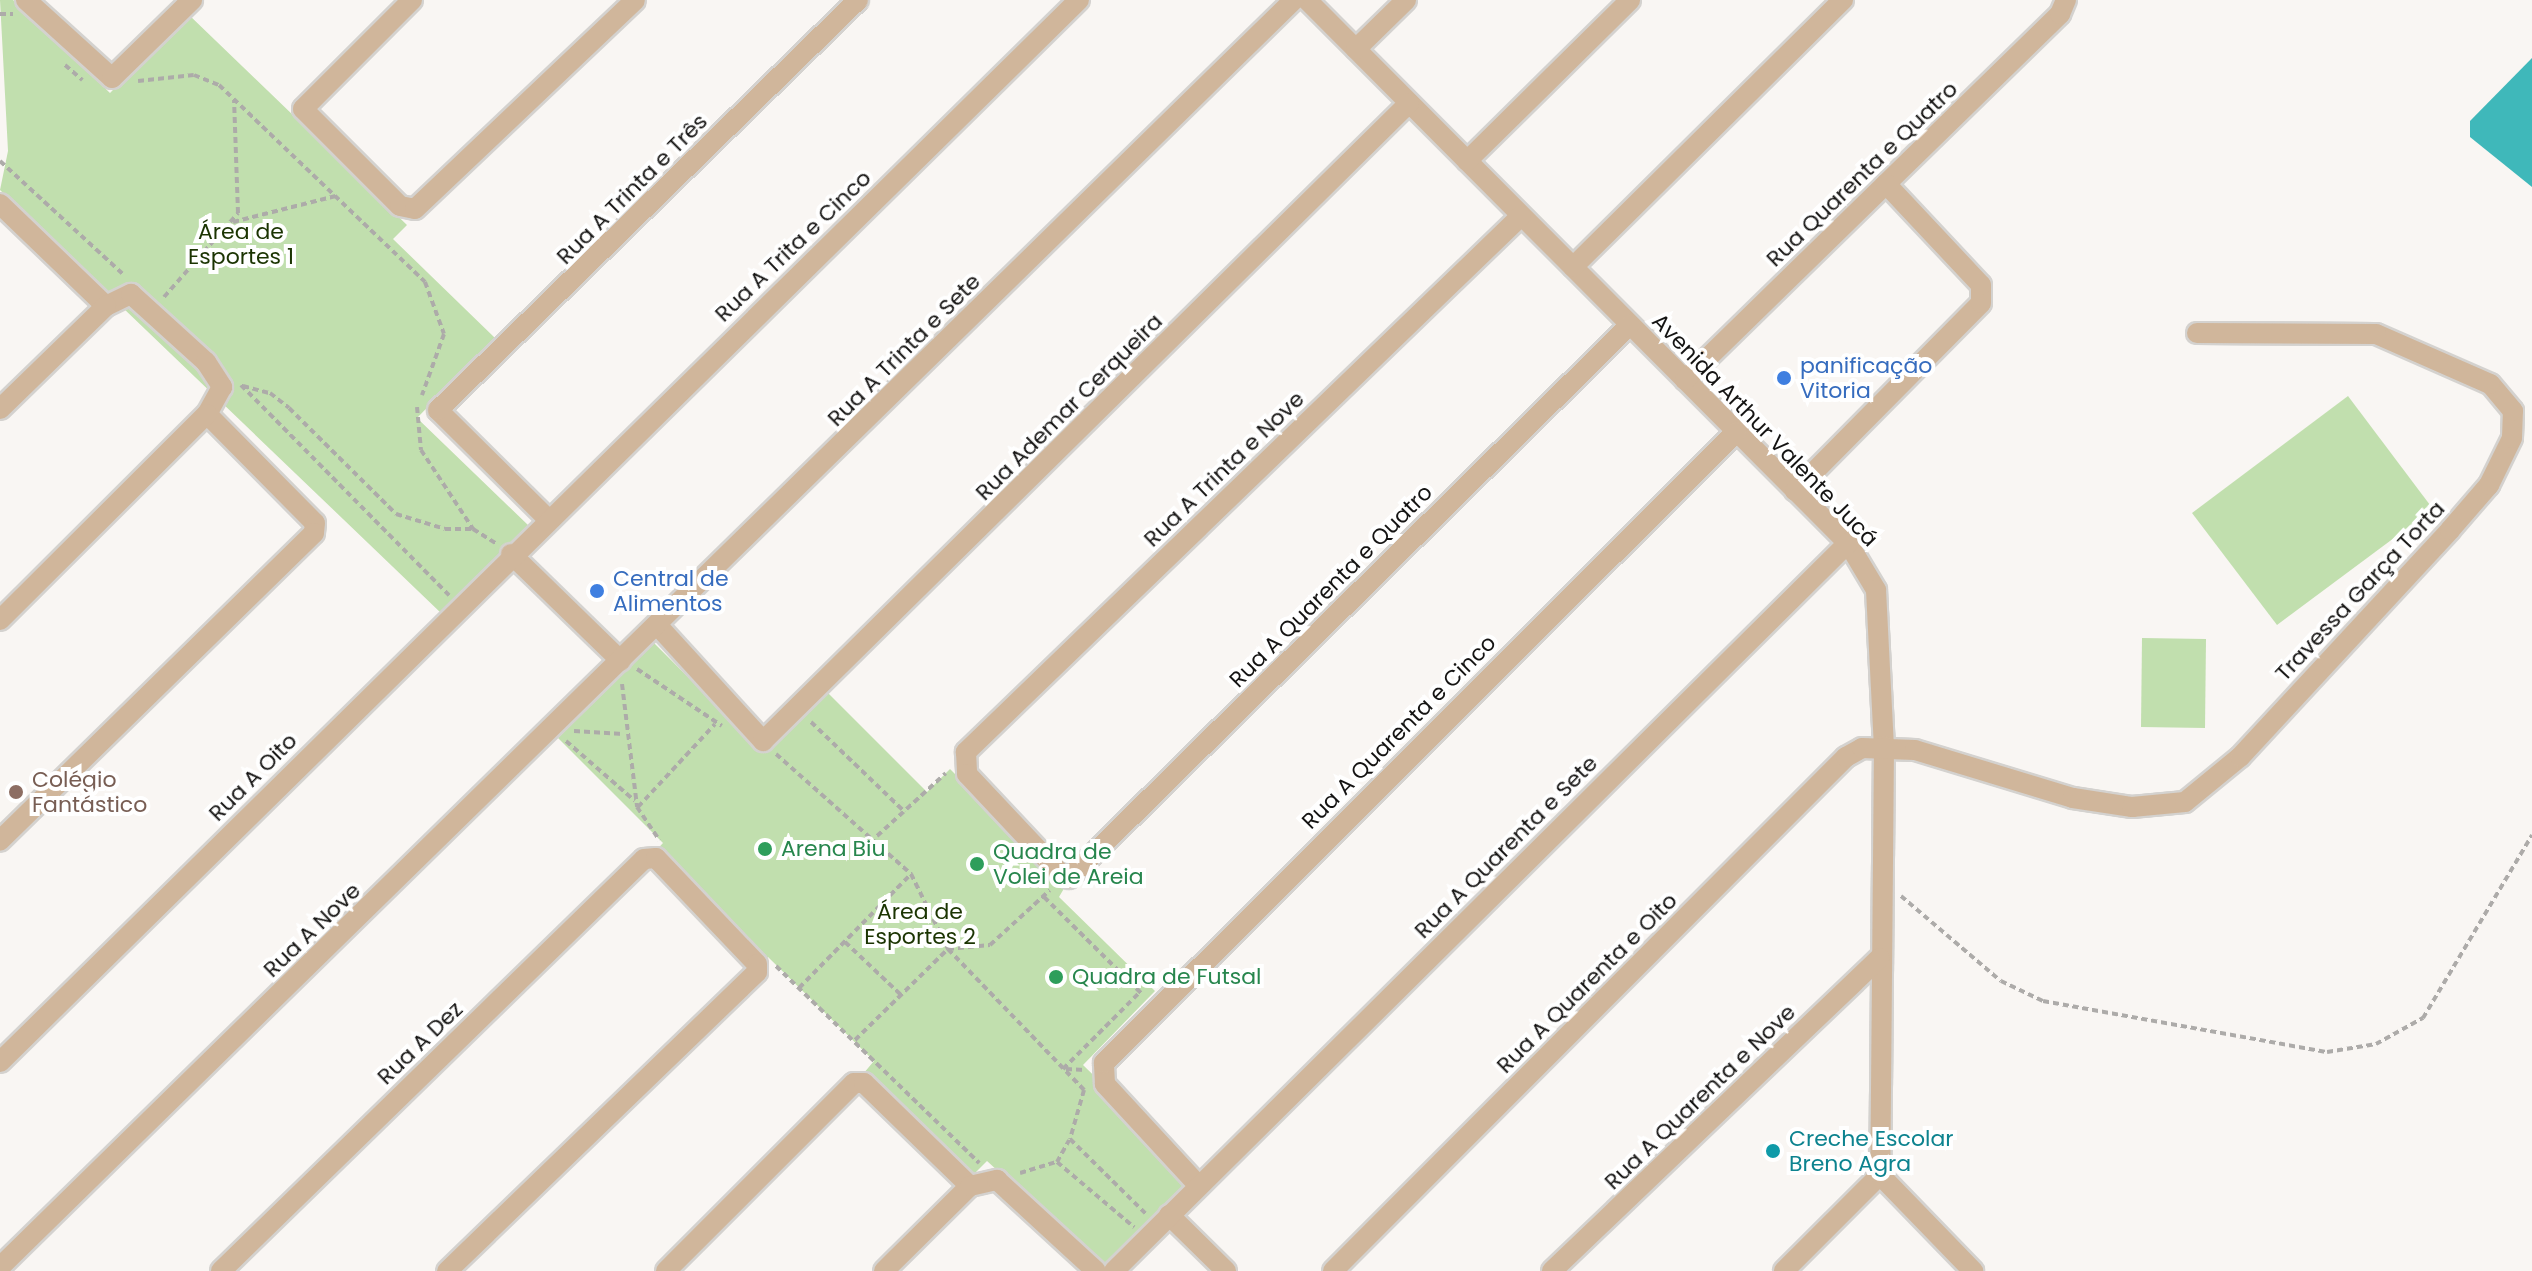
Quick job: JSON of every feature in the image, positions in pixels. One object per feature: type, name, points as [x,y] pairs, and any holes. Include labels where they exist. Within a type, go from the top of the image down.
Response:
[{"type":"street","points":[[26,0],[86,60],[112,78],[192,0]]},
{"type":"street","points":[[412,0],[303,109],[408,209],[423,208],[635,0]]},
{"type":"street","name":"Rua A Trinta e Três","points":[[543,522],[438,410],[858,0]]},
{"type":"street","name":"Rua A Trita e Cinco","points":[[543,522],[1079,0]]},
{"type":"street","name":"Rua A Trinta e Sete","points":[[658,626],[1294,0]]},
{"type":"street","name":"Avenida Arthur Valente Jucá","points":[[1307,0],[1848,543],[1880,605],[1884,746],[1880,1175]]},
{"type":"street","points":[[1356,49],[1406,0]]},
{"type":"street","points":[[1467,161],[1630,0]]},
{"type":"street","points":[[1573,267],[1843,0]]},
{"type":"street","name":"Rua Quarenta e Quatro","points":[[1685,380],[2060,14],[2066,0]]},
{"type":"street","name":"Rua Ademar Cerqueira","points":[[761,741],[798,710],[1409,103]]},
{"type":"street","points":[[1795,491],[1981,303],[1981,285],[1886,184]]},
{"type":"street","points":[[0,204],[106,306]]},
{"type":"street","name":"Rua A Trinta e Nove","points":[[963,758],[1521,216]]},
{"type":"street","points":[[0,409],[106,306],[131,294],[206,362],[222,387],[207,414],[0,620]]},
{"type":"street","name":"Rua A Quarenta e Quatro","points":[[1064,877],[1630,325]]},
{"type":"street","name":"Travessa Garça Torta","points":[[1884,746],[2073,798],[2132,807],[2185,802],[2240,757],[2450,530],[2489,485],[2512,438],[2513,411],[2490,384],[2376,334],[2197,333]]},
{"type":"street","points":[[0,841],[314,533],[315,523],[207,414]]},
{"type":"street","name":"Rua A Quarenta e Cinco","points":[[1199,1186],[1101,1070],[1156,1008],[1736,432]]},
{"type":"street","name":"Rua A Oito","points":[[0,1062],[543,522]]},
{"type":"street","name":"Rua A Quarenta e Sete","points":[[1114,1271],[1848,543]]},
{"type":"street","points":[[511,554],[621,661]]},
{"type":"street","points":[[658,626],[761,741]]},
{"type":"street","name":"Rua A Nove","points":[[0,1267],[658,626]]},
{"type":"street","name":"Rua A Quarenta e Oito","points":[[1333,1271],[1846,757],[1884,746]]},
{"type":"street","points":[[963,758],[967,774],[1064,877]]},
{"type":"street","points":[[447,1271],[762,961],[659,851]]},
{"type":"street","name":"Rua A Dez","points":[[221,1271],[644,859],[659,851]]},
{"type":"street","name":"Rua A Quarenta e Nove","points":[[1552,1271],[1880,958]]},
{"type":"street","points":[[666,1271],[854,1083],[864,1083],[970,1186]]},
{"type":"street","points":[[1784,1271],[1880,1175],[1973,1271]]},
{"type":"street","points":[[884,1271],[970,1186],[997,1180],[1096,1271]]},
{"type":"street","points":[[1158,1227],[1226,1271]]},
{"type":"path","points":[[0,14],[10,13],[24,25]]},
{"type":"path","points":[[55,56],[90,84]]},
{"type":"path","points":[[131,81],[194,75],[234,100],[425,282],[438,304],[443,350],[416,410],[414,434],[473,529],[511,554]]},
{"type":"path","points":[[157,305],[233,222],[241,198],[234,100]]},
{"type":"path","points":[[0,161],[135,285]]},
{"type":"path","points":[[233,222],[336,196]]},
{"type":"path","points":[[232,376],[459,605]]},
{"type":"path","points":[[241,385],[270,393],[289,408],[396,514],[445,529],[473,529]]},
{"type":"path","points":[[621,661],[715,724],[727,728]]},
{"type":"path","points":[[621,661],[623,734],[637,804],[659,851]]},
{"type":"path","points":[[798,710],[905,812]]},
{"type":"path","points":[[637,804],[715,724]]},
{"type":"path","points":[[552,729],[623,734]]},
{"type":"path","points":[[552,729],[637,804]]},
{"type":"path","points":[[761,741],[877,836],[911,874],[948,949],[1084,1090],[1070,1139],[1057,1162],[997,1180],[855,1040],[799,988],[762,961]]},
{"type":"path","points":[[877,836],[963,758]]},
{"type":"path","points":[[1882,878],[1951,944],[2043,1001],[2327,1052],[2376,1044],[2423,1018],[2532,835]]},
{"type":"path","points":[[799,988],[911,874]]},
{"type":"path","points":[[855,1040],[948,949],[990,945],[1064,877]]},
{"type":"path","points":[[1043,897],[1156,1008]]},
{"type":"path","points":[[844,942],[901,995]]},
{"type":"path","points":[[1063,1069],[1140,992]]},
{"type":"path","points":[[1070,1139],[1158,1227]]},
{"type":"path","points":[[1057,1162],[1158,1227]]},
{"type":"green space","name":"Área de Esportes 1","points":[[0,0],[13,0],[110,93],[188,14],[407,225],[393,239],[495,338],[417,418],[528,525],[442,614],[0,190],[8,151]]},
{"type":"green space","points":[[2348,396],[2433,509],[2277,625],[2192,513]]},
{"type":"green space","points":[[2142,638],[2206,639],[2205,728],[2141,727]]},
{"type":"green space","name":"Área de Esportes 2","points":[[654,643],[763,752],[826,691],[927,792],[950,769],[1066,885],[1059,897],[1155,991],[1083,1065],[1199,1178],[1108,1271],[987,1161],[970,1178],[863,1074],[874,1061],[768,957],[754,963],[649,858],[663,843],[558,738]]},
{"type":"water","points":[[2532,58],[2532,187],[2470,137],[2470,121]]},
{"type":"place","name":"panificação Vitoria","points":[[1784,378]]},
{"type":"place","name":"Central de Alimentos","points":[[597,591]]},
{"type":"place","name":"Colégio Fantástico","points":[[16,792]]},
{"type":"place","name":"Arena Biu","points":[[765,849]]},
{"type":"place","name":"Quadra de Volei de Areia","points":[[977,864]]},
{"type":"place","name":"Quadra de Futsal","points":[[1056,977]]},
{"type":"place","name":"Creche Escolar Breno Agra","points":[[1773,1151]]}]
